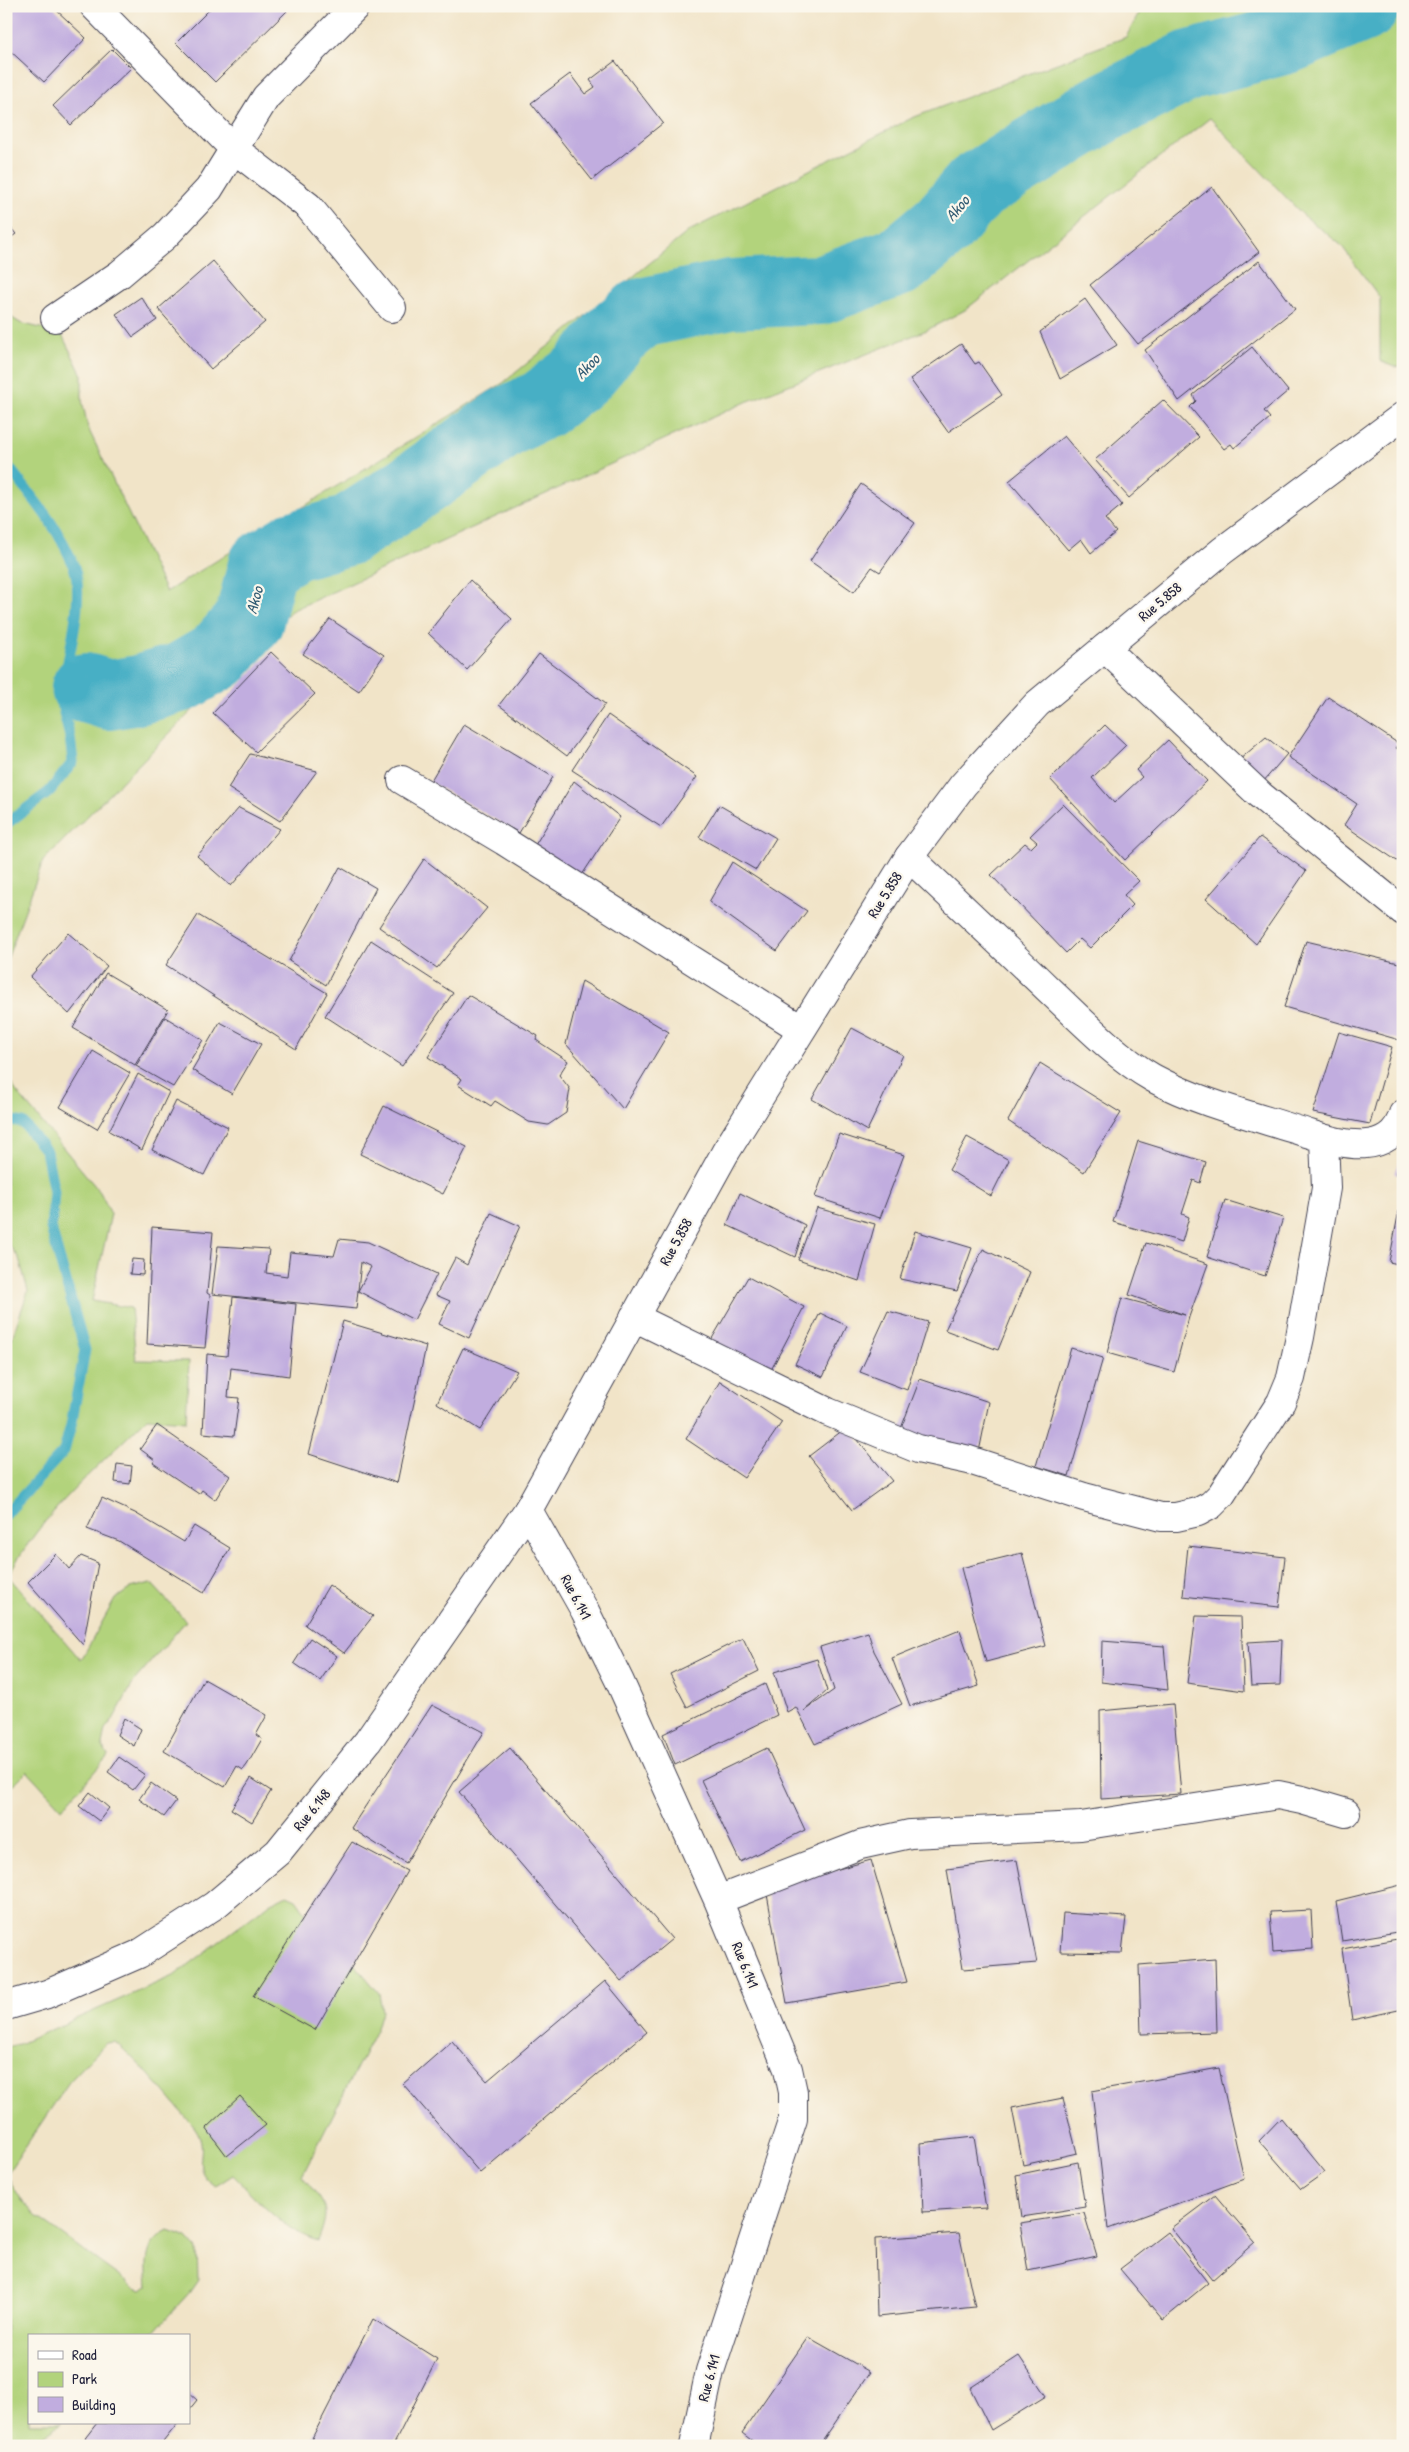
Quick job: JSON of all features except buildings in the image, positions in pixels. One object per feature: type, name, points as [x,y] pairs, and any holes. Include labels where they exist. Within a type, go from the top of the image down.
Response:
[{"type":"street","points":[[94,6],[234,148],[308,206],[392,308]]},
{"type":"street","points":[[55,318],[120,274],[165,236],[209,189],[266,97],[356,6]]},
{"type":"street","name":"Rue 5.858","points":[[528,1510],[725,1153],[909,857],[963,785],[1037,704],[1222,552],[1403,416]]},
{"type":"street","points":[[1104,648],[1260,795],[1403,912]]},
{"type":"street","points":[[402,780],[504,841],[801,1029]]},
{"type":"street","points":[[909,857],[1101,1040],[1152,1077],[1196,1097],[1324,1139],[1367,1145],[1384,1140],[1399,1127],[1403,1114]]},
{"type":"street","points":[[634,1317],[828,1412],[918,1449],[969,1460],[1084,1496],[1161,1517],[1176,1517],[1198,1512],[1211,1505],[1221,1495],[1282,1402],[1300,1336],[1326,1188],[1324,1139]]},
{"type":"street","name":"Rue 6.141","points":[[528,1510],[585,1611],[620,1682],[718,1900],[788,2069],[792,2092],[793,2119],[710,2370],[694,2446]]},
{"type":"street","name":"Rue 6.148","points":[[6,2006],[47,1994],[139,1954],[216,1905],[278,1852],[368,1741],[528,1510]]},
{"type":"street","points":[[718,1900],[860,1845],[910,1834],[1081,1826],[1278,1795],[1302,1800],[1346,1814]]},
{"type":"green space","points":[[1143,6],[1403,6],[1403,366],[1394,367],[1380,361],[1380,298],[1341,245],[1302,214],[1210,118],[965,310],[927,330],[746,402],[291,611],[43,861],[6,962],[6,314],[20,323],[61,333],[82,375],[82,400],[88,428],[166,592],[503,383],[689,231],[912,118],[1126,37]]},
{"type":"green space","points":[[6,1075],[16,1091],[100,1192],[111,1214],[92,1301],[131,1308],[136,1360],[189,1361],[186,1421],[147,1418],[90,1473],[54,1512],[21,1553],[8,1576],[81,1660],[115,1599],[131,1588],[151,1583],[186,1621],[135,1680],[114,1718],[105,1729],[102,1745],[108,1756],[62,1809],[27,1771],[6,1792],[6,1348],[11,1341],[28,1291],[19,1258],[6,1241]]},
{"type":"green space","points":[[287,1895],[296,1899],[318,1930],[358,1968],[379,1993],[382,2011],[377,2028],[302,2176],[324,2206],[324,2220],[318,2241],[293,2230],[282,2222],[233,2175],[216,2186],[208,2180],[201,2169],[201,2145],[195,2128],[150,2076],[115,2042],[106,2043],[69,2082],[6,2175],[6,2047],[19,2044],[175,1975],[269,1904]]},
{"type":"green space","points":[[6,2175],[23,2202],[36,2216],[135,2288],[141,2290],[148,2286],[148,2254],[154,2242],[160,2236],[168,2231],[187,2238],[197,2249],[198,2280],[189,2293],[152,2334],[28,2334],[28,2424],[61,2424],[30,2445],[6,2446]]},
{"type":"waterway","name":"Akoo","points":[[86,688],[109,695],[138,690],[182,677],[218,656],[249,620],[263,565],[294,546],[347,531],[401,496],[506,422],[543,404],[582,374],[616,334],[641,313],[731,294],[820,290],[900,261],[944,224],[976,187],[1100,110],[1190,65],[1287,39],[1365,6]]},
{"type":"waterway","name":"Akoo","points":[[6,464],[53,526],[74,567],[78,589],[68,662],[86,688],[74,698],[64,713],[70,737],[73,762],[49,792],[6,824]]},
{"type":"waterway","points":[[6,1119],[23,1123],[46,1151],[54,1192],[51,1228],[85,1350],[71,1425],[64,1451],[6,1514]]}]
